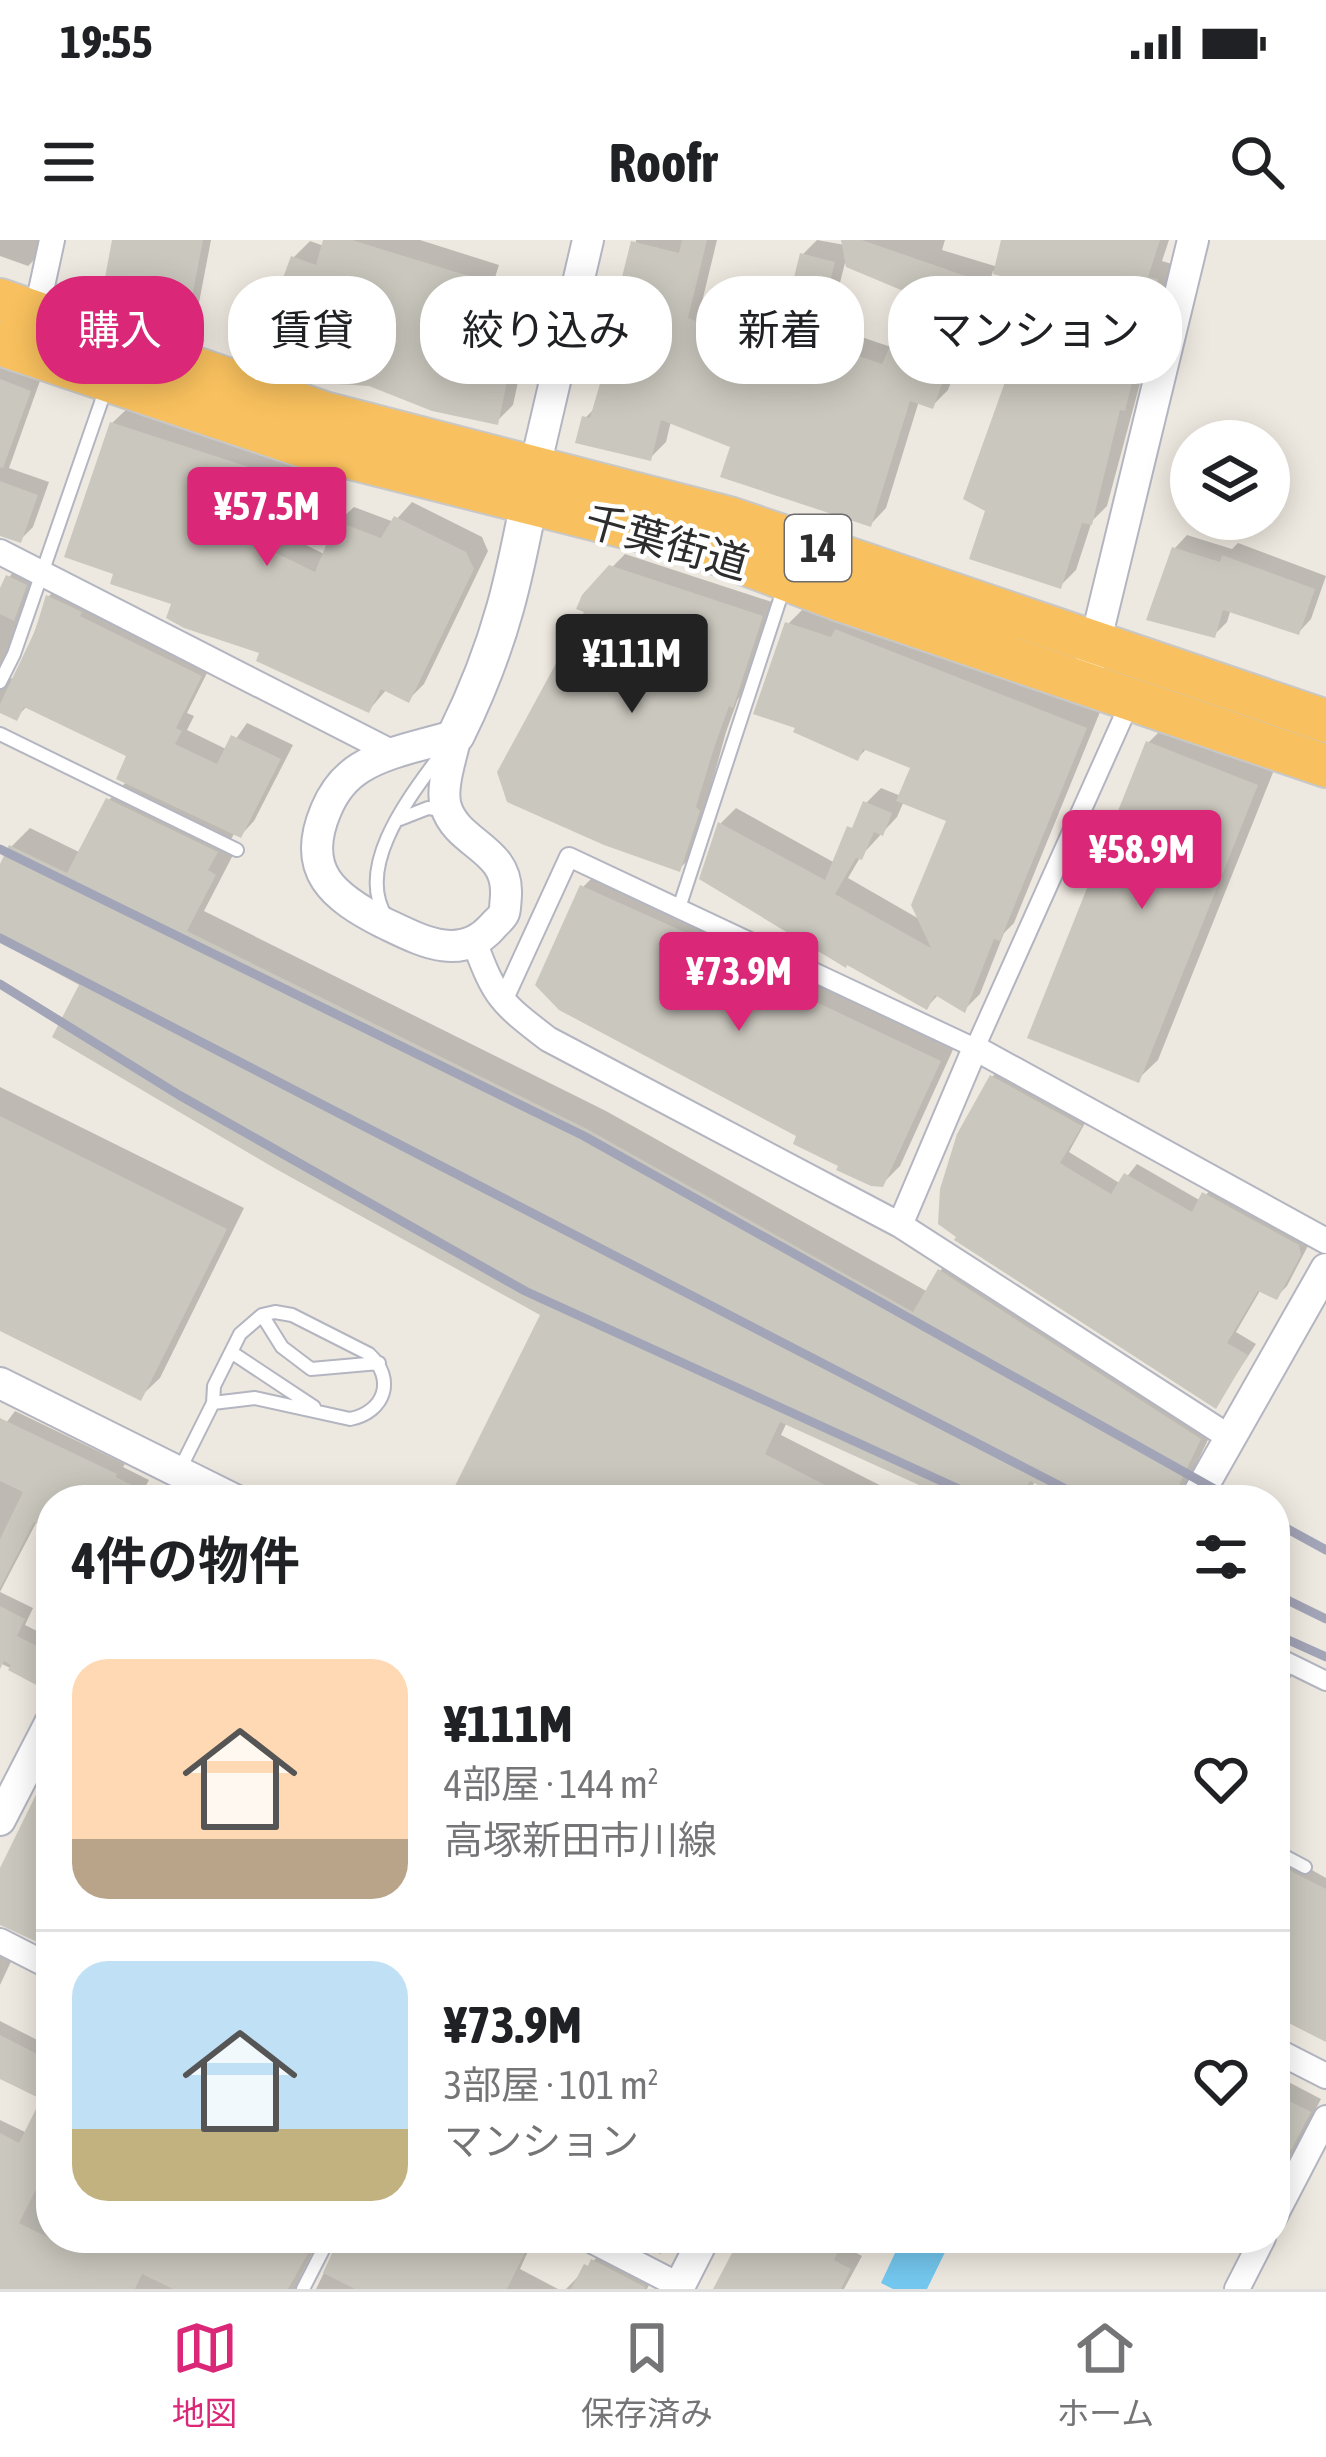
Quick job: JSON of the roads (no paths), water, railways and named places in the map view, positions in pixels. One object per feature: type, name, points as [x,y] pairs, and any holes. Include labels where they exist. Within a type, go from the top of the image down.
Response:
[{"type":"highway","name":"千葉街道","points":[[15,328],[406,437],[843,601],[1326,766]]},
{"type":"highway","name":"千葉街道","points":[[118,384],[287,441],[729,518],[1326,721]]},
{"type":"main road","points":[[456,735],[503,625],[532,485]]},
{"type":"street","points":[[15,328],[52,240]]},
{"type":"street","points":[[532,485],[588,240]]},
{"type":"street","points":[[1084,682],[1193,240]]},
{"type":"street","points":[[0,552],[395,754]]},
{"type":"street","points":[[900,1225],[1132,700]]},
{"type":"street","points":[[456,735],[447,810],[455,824],[495,856],[503,872],[505,912],[474,941],[449,948],[422,942],[342,901],[324,879],[317,854],[318,829],[329,802],[344,780],[364,765],[395,754],[456,735]]},
{"type":"street","points":[[502,1003],[568,857],[975,1048],[1326,1241]]},
{"type":"street","points":[[474,941],[502,1003],[548,1039],[900,1225],[1229,1437]]},
{"type":"street","points":[[1203,1485],[1326,1269]]},
{"type":"street","points":[[0,1383],[204,1485]]},
{"type":"street","points":[[172,1485],[178,1472]]},
{"type":"street","points":[[1290,1663],[1326,1681]]},
{"type":"street","points":[[0,1820],[36,1749]]},
{"type":"street","points":[[0,1941],[36,1959]]},
{"type":"street","points":[[1290,2058],[1326,2076]]},
{"type":"street","points":[[1290,2187],[1326,2118]]},
{"type":"street","points":[[614,2253],[679,2288],[696,2253]]},
{"type":"street","points":[[1237,2289],[1255,2253]]},
{"type":"lane","points":[[0,682],[108,384]]},
{"type":"lane","points":[[678,911],[787,578]]},
{"type":"lane","points":[[0,734],[237,850]]},
{"type":"lane","points":[[395,928],[376,894],[381,854],[398,820],[456,735]]},
{"type":"lane","points":[[398,820],[428,808],[447,810]]},
{"type":"lane","points":[[262,1315],[282,1347],[310,1370],[379,1363]]},
{"type":"lane","points":[[178,1472],[213,1403],[214,1386],[240,1334],[262,1315],[292,1315],[369,1354],[385,1378],[377,1407],[350,1419],[255,1398],[213,1403]]},
{"type":"lane","points":[[231,1352],[326,1414]]},
{"type":"lane","points":[[1290,1859],[1305,1867]]},
{"type":"lane","points":[[302,2289],[320,2253]]},
{"type":"water","points":[[895,2253],[945,2253],[927,2289],[893,2289],[881,2283]]},
{"type":"railway","points":[[0,849],[584,1136],[1207,1485]]},
{"type":"railway","points":[[0,938],[1058,1485]]},
{"type":"railway","points":[[0,984],[179,1095],[525,1291],[950,1485]]},
{"type":"railway","points":[[1290,1530],[1326,1550]]},
{"type":"railway","points":[[1290,1601],[1326,1619]]},
{"type":"railway","points":[[1290,1641],[1326,1657]]}]
